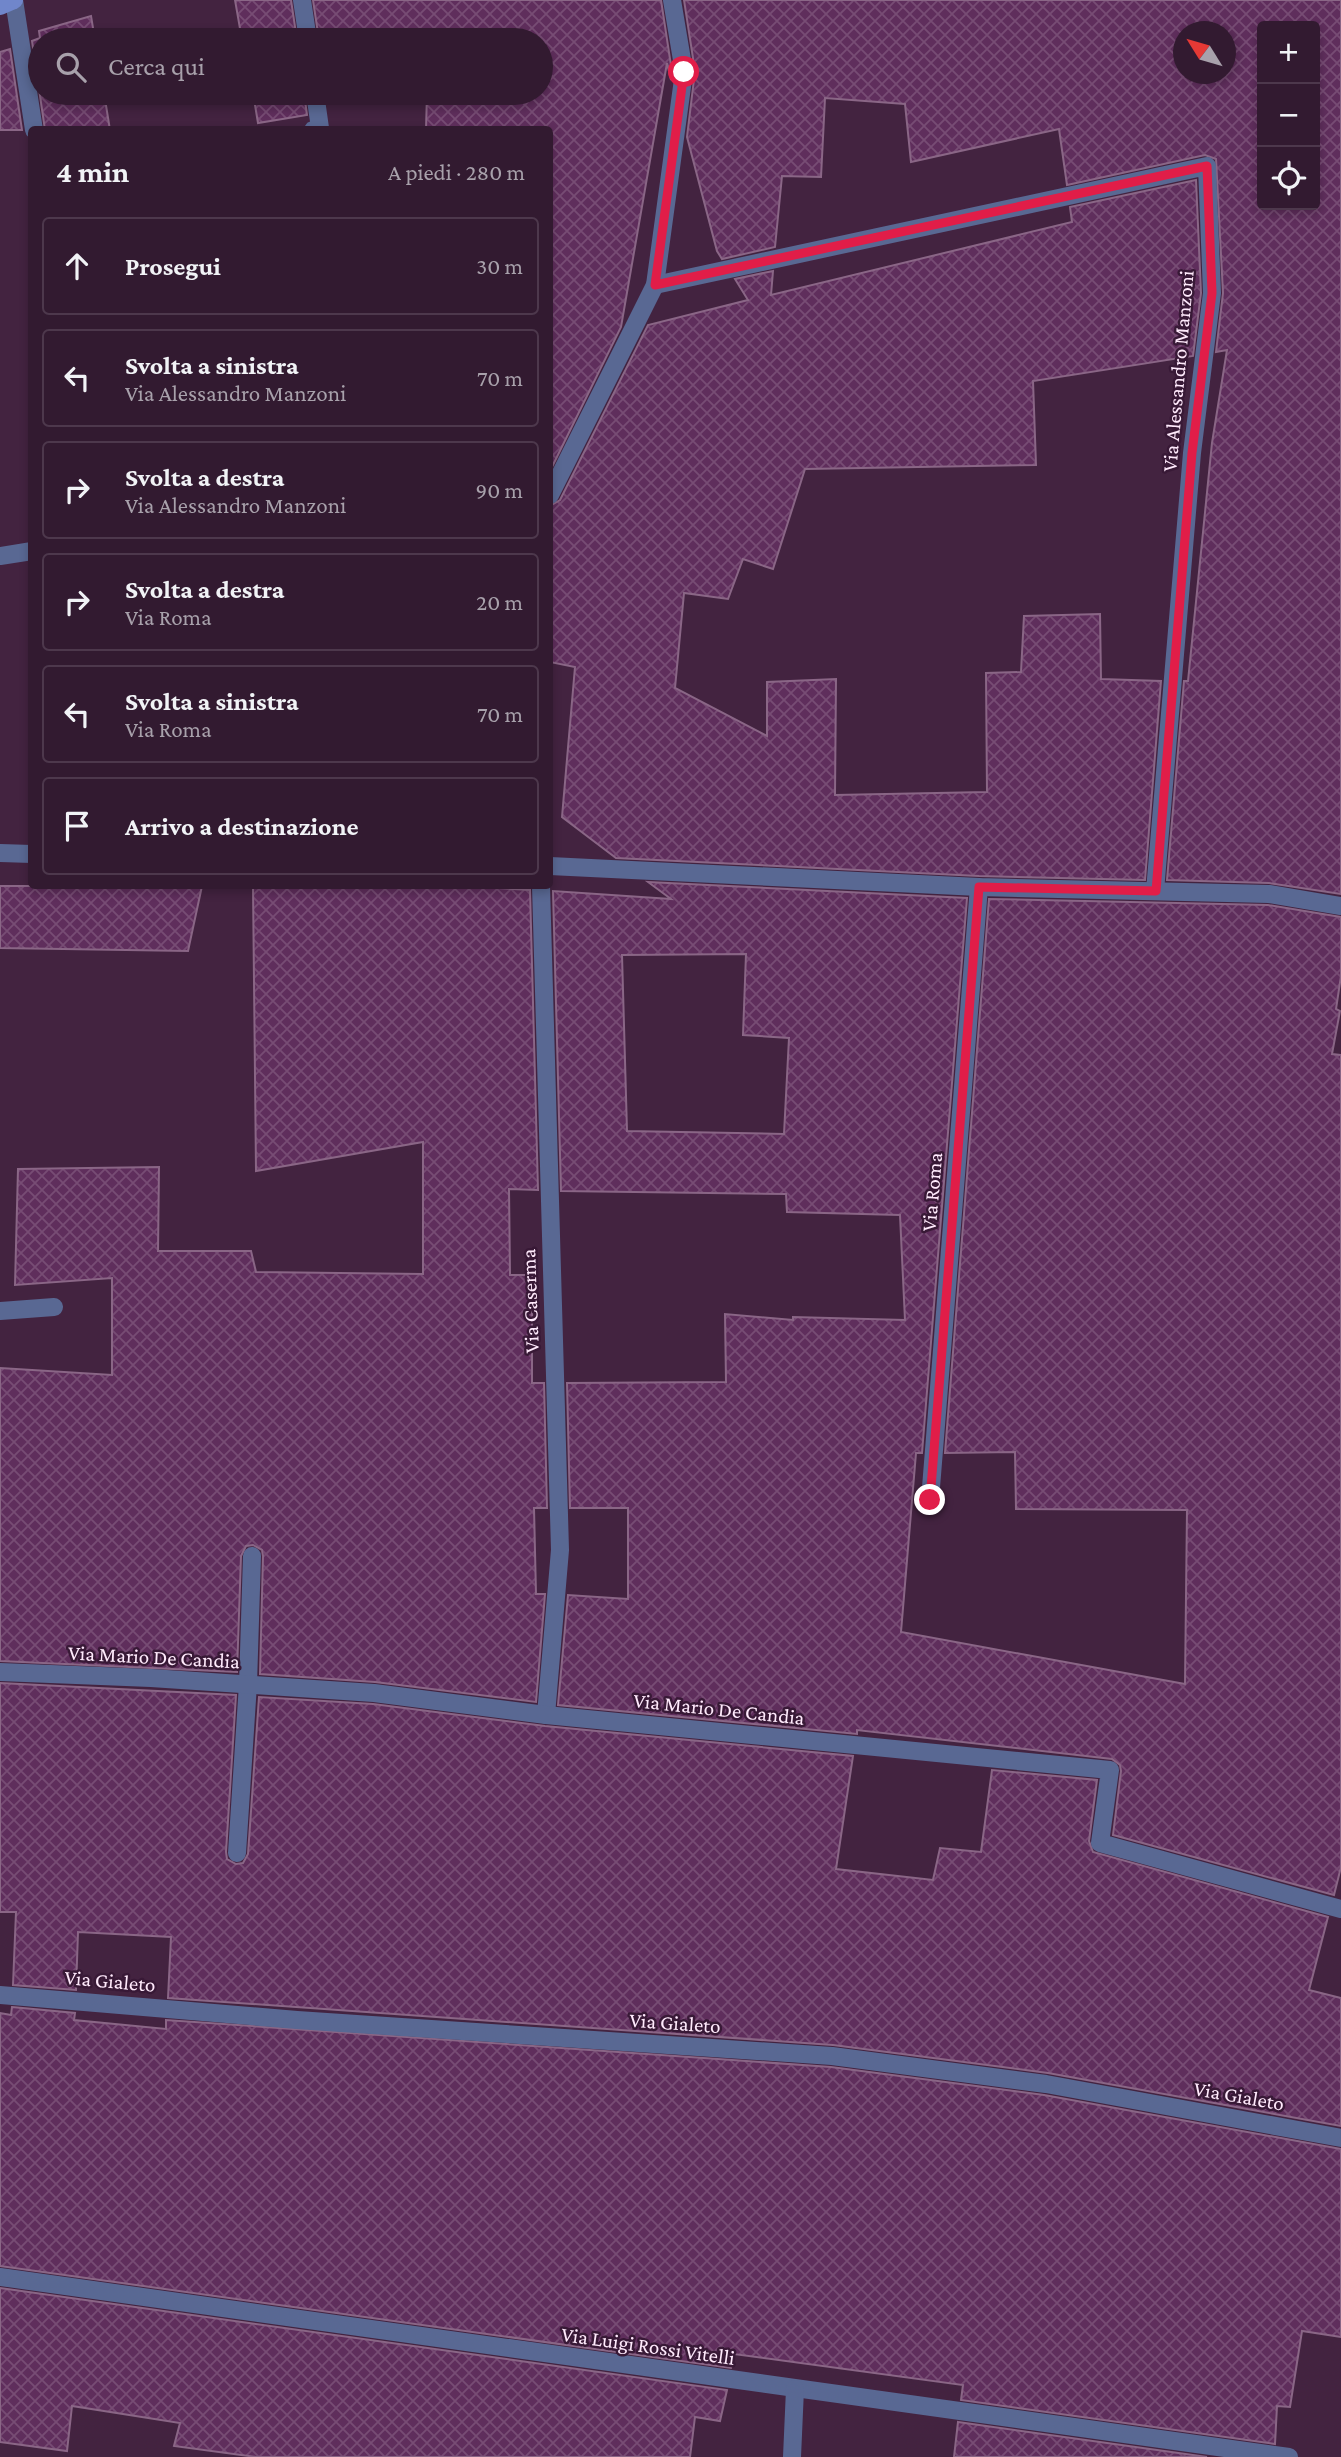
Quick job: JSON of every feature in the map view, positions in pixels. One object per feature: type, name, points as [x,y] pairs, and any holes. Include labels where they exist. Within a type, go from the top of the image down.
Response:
[{"type":"street","points":[[0,6],[14,0],[28,91]]},
{"type":"street","points":[[302,0],[306,28]]},
{"type":"street","points":[[553,489],[655,285],[684,72],[671,0]]},
{"type":"street","points":[[30,105],[33,126]]},
{"type":"street","points":[[317,105],[320,126]]},
{"type":"street","name":"Via Alessandro Manzoni","points":[[655,285],[1207,166],[1212,293],[1192,453],[1156,891]]},
{"type":"street","points":[[0,556],[28,552]]},
{"type":"street","points":[[0,853],[28,854]]},
{"type":"street","points":[[553,866],[979,887],[1269,894],[1341,906]]},
{"type":"street","name":"Via Roma","points":[[930,1500],[979,887]]},
{"type":"street","name":"Via Caserma","points":[[541,889],[560,1550],[546,1715]]},
{"type":"street","points":[[0,1311],[54,1307]]},
{"type":"street","points":[[237,1853],[248,1684],[252,1556]]},
{"type":"street","name":"Via Mario De Candia","points":[[0,1672],[374,1693],[546,1715],[1110,1770],[1100,1843],[1341,1909]]},
{"type":"street","name":"Via Gialeto","points":[[0,1995],[297,2020],[832,2056],[1046,2084],[1341,2138]]},
{"type":"street","name":"Via Luigi Rossi Vitelli","points":[[0,2277],[1289,2457]]},
{"type":"street","points":[[792,2457],[795,2389]]},
{"type":"building","points":[[235,0],[291,0],[295,28],[240,28]]},
{"type":"building","points":[[313,0],[661,0],[672,72],[671,80],[667,63],[621,327],[553,465],[553,126],[426,126],[427,105],[553,105],[553,28],[317,28]]},
{"type":"building","points":[[684,0],[1341,0],[1341,894],[1269,883],[1167,880],[1184,681],[1188,681],[1212,443],[1227,350],[1216,352],[1223,293],[1216,159],[1205,155],[1067,185],[1059,129],[911,162],[905,104],[825,98],[821,177],[782,176],[775,247],[722,259],[717,251],[687,137],[695,71]]},
{"type":"building","points":[[91,16],[93,28],[49,28]]},
{"type":"building","points":[[10,49],[22,130],[0,130],[0,52]]},
{"type":"building","points":[[41,105],[106,105],[109,126],[44,126]]},
{"type":"building","points":[[255,105],[306,105],[307,115],[258,123]]},
{"type":"building","points":[[1196,180],[1201,293],[1193,356],[1033,381],[1036,465],[805,469],[773,569],[743,559],[728,599],[684,593],[675,688],[767,736],[767,682],[836,679],[835,795],[987,792],[986,673],[1021,672],[1024,616],[1100,614],[1101,679],[1161,681],[1145,880],[979,876],[616,858],[562,817],[575,667],[553,663],[553,504],[560,500],[648,325],[748,300],[735,279],[773,271],[771,295],[1072,222],[1070,207]]},
{"type":"building","points":[[648,882],[967,898],[922,1453],[916,1453],[901,1632],[1185,1684],[1187,1510],[1016,1509],[1015,1452],[945,1453],[989,899],[1268,905],[1341,917],[1341,976],[1336,1009],[1340,1011],[1332,1054],[1341,1055],[1341,1867],[1334,1895],[1113,1835],[1121,1771],[1120,1765],[1112,1759],[857,1730],[857,1734],[558,1705],[568,1595],[628,1599],[628,1508],[570,1508],[567,1383],[726,1382],[725,1314],[793,1320],[793,1317],[905,1320],[900,1215],[787,1212],[786,1194],[561,1191],[553,891],[671,899]],"holes":[[[746,954],[743,1035],[789,1038],[784,1134],[627,1131],[622,955]]]},
{"type":"building","points":[[0,886],[28,886],[28,889],[201,889],[188,951],[0,948]]},
{"type":"building","points":[[253,889],[530,890],[538,1190],[509,1189],[510,1275],[532,1275],[532,1383],[544,1383],[547,1508],[534,1508],[536,1594],[545,1594],[536,1702],[375,1682],[260,1674],[263,1556],[262,1550],[253,1545],[246,1546],[241,1556],[237,1672],[0,1661],[0,1368],[112,1375],[112,1278],[15,1285],[18,1169],[159,1167],[158,1251],[251,1251],[256,1272],[423,1274],[423,1142],[256,1171]]},
{"type":"building","points":[[0,1683],[236,1695],[226,1852],[227,1859],[236,1864],[243,1863],[248,1854],[259,1697],[373,1704],[545,1726],[853,1756],[836,1869],[933,1880],[940,1848],[981,1852],[992,1770],[1097,1780],[1089,1841],[1093,1852],[1328,1917],[1309,1990],[1341,1998],[1341,2126],[1048,2073],[833,2045],[168,1998],[171,1937],[78,1932],[76,1990],[13,1985],[16,1912],[0,1912]]},
{"type":"building","points":[[12,2007],[75,2013],[74,2020],[166,2029],[166,2020],[831,2067],[1044,2095],[1341,2149],[1341,2337],[1302,2331],[1290,2407],[1277,2406],[1275,2444],[961,2400],[963,2385],[734,2354],[731,2368],[0,2266],[0,2013],[11,2015]]},
{"type":"building","points":[[0,2288],[727,2390],[720,2421],[695,2417],[690,2457],[256,2457],[174,2446],[180,2423],[72,2406],[67,2451],[0,2442]]},
{"type":"building","points":[[958,2422],[1207,2457],[954,2457]]},
{"type":"route","points":[[684,72],[655,285],[1207,166],[1212,293],[1192,453],[1156,891],[979,887],[930,1500]]}]
